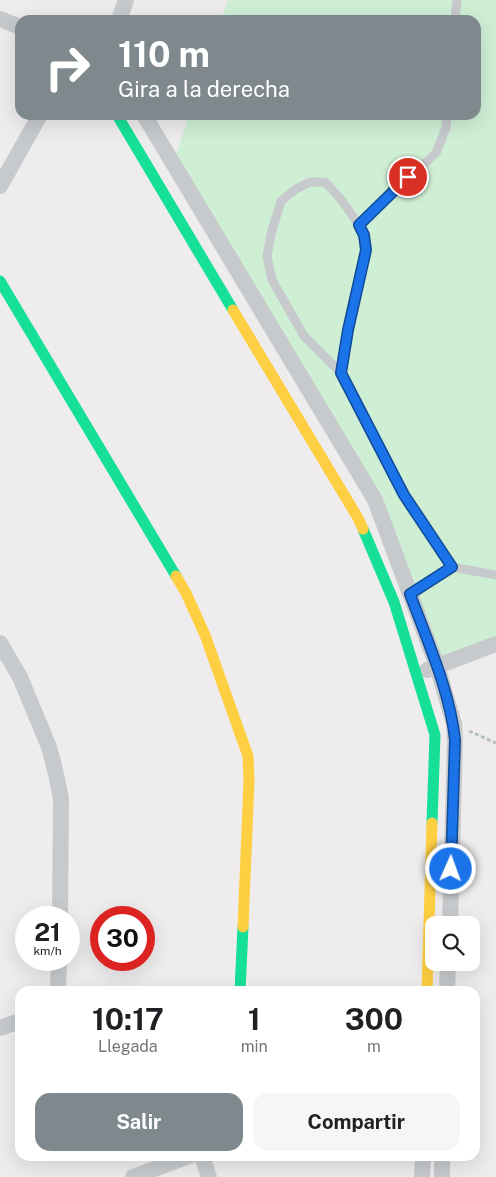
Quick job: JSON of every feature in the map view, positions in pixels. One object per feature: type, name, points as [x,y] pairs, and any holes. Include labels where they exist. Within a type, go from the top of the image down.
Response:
[{"type":"street","points":[[121,15],[126,0]]},
{"type":"street","points":[[0,19],[15,25]]},
{"type":"street","points":[[0,186],[37,120]]},
{"type":"street","points":[[121,120],[358,518],[394,602],[417,673],[434,736],[427,986]]},
{"type":"street","points":[[147,120],[375,500],[437,666],[454,724],[450,916]]},
{"type":"street","points":[[0,281],[186,593],[205,636],[248,756],[250,781],[240,986]]},
{"type":"street","points":[[0,643],[20,677],[49,747],[56,774],[61,799],[60,906]]},
{"type":"street","points":[[417,673],[496,644]]},
{"type":"street","points":[[58,986],[59,971]]},
{"type":"street","points":[[447,986],[448,971]]},
{"type":"street","points":[[0,1028],[15,1023]]},
{"type":"street","points":[[132,1177],[175,1161]]},
{"type":"street","points":[[204,1161],[209,1177]]},
{"type":"street","points":[[422,1176],[423,1161]]},
{"type":"street","points":[[442,1161],[444,1177]]},
{"type":"lane","points":[[456,15],[457,0]]},
{"type":"lane","points":[[359,225],[436,153],[446,128],[447,120]]},
{"type":"lane","points":[[341,373],[348,330],[366,250],[364,235],[340,198],[325,182],[310,182],[296,188],[281,200],[267,256],[272,280],[304,336],[341,373],[404,495],[452,567]]},
{"type":"lane","points":[[394,602],[452,567],[496,575]]},
{"type":"lane","points":[[422,1176],[444,1177]]},
{"type":"path","points":[[454,724],[496,743]]},
{"type":"green space","points":[[228,0],[496,0],[496,644],[437,666],[375,500],[173,164],[187,120],[481,120],[481,15],[223,15]]},
{"type":"traffic: fast","points":[[120,120],[233,310]]},
{"type":"traffic: fast","points":[[0,281],[176,576]]},
{"type":"traffic: fast","points":[[363,529],[394,602],[435,735],[432,823]]},
{"type":"traffic: fast","points":[[240,986],[243,927]]},
{"type":"traffic: slow","points":[[233,310],[363,529]]},
{"type":"traffic: slow","points":[[176,576],[205,635],[248,756],[249,781],[243,927]]},
{"type":"traffic: slow","points":[[427,986],[432,823]]},
{"type":"route","points":[[408,177],[359,225],[364,235],[366,250],[348,330],[341,373],[404,495],[452,567],[410,594],[437,666],[454,724],[451,869]]}]
